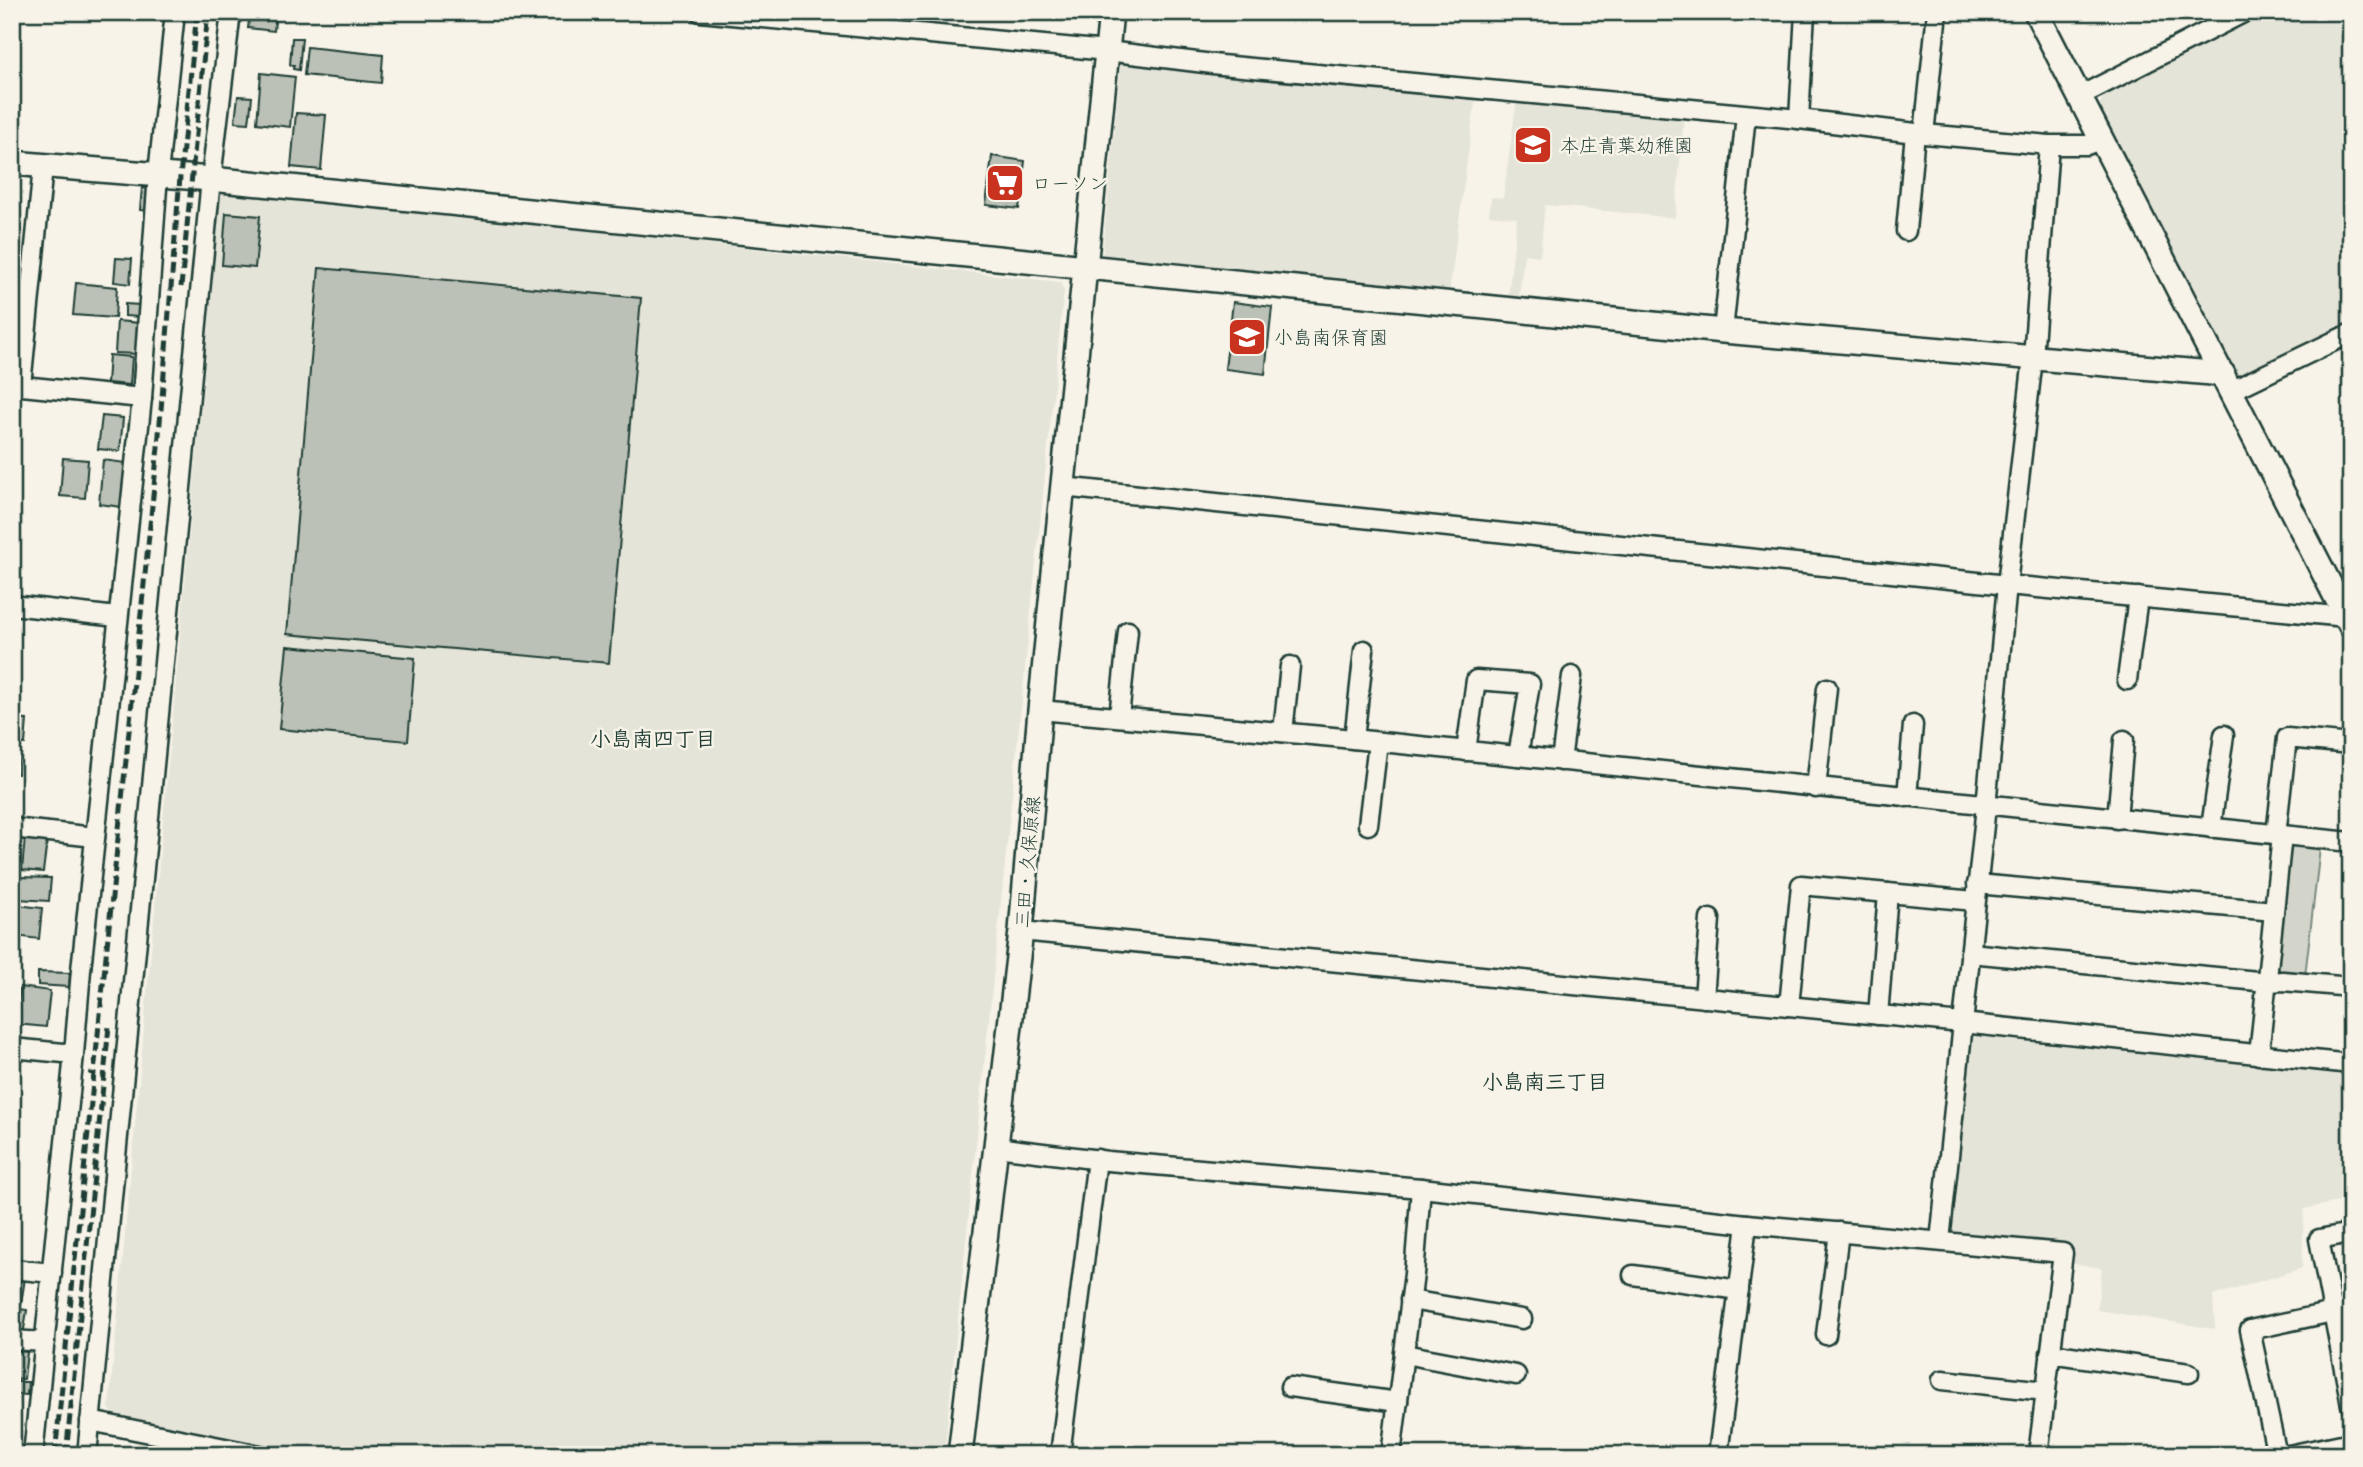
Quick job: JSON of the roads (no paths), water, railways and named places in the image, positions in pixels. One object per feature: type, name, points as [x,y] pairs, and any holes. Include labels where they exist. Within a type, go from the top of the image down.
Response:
[{"type":"street","points":[[33,1455],[117,617],[142,398],[158,174],[176,12]]},
{"type":"street","points":[[87,1455],[211,179],[231,12]]},
{"type":"street","points":[[700,12],[1107,51],[1221,65],[1798,119],[1920,134],[2049,145],[2087,145],[2102,139]]},
{"type":"street","name":"三田・久保原線","points":[[960,1455],[1021,931],[1040,710],[1111,12]]},
{"type":"street","points":[[1798,119],[1805,12]]},
{"type":"street","points":[[1906,231],[1937,12]]},
{"type":"street","points":[[2036,12],[2349,622]]},
{"type":"street","points":[[2080,96],[2245,12]]},
{"type":"street","points":[[1723,331],[1746,115]]},
{"type":"street","points":[[1940,1241],[2032,358],[2049,145]]},
{"type":"street","points":[[12,163],[211,179],[1723,331],[2032,358],[2227,383],[2351,333]]},
{"type":"street","points":[[44,167],[17,385],[142,398]]},
{"type":"street","points":[[1062,486],[2138,597],[2349,622]]},
{"type":"street","points":[[2127,680],[2138,597]]},
{"type":"street","points":[[12,605],[117,617]]},
{"type":"street","points":[[1119,717],[1128,631]]},
{"type":"street","points":[[1354,739],[1364,650]]},
{"type":"street","points":[[1283,732],[1290,666]]},
{"type":"street","points":[[1561,761],[1572,676]]},
{"type":"street","points":[[1466,751],[1476,680],[1530,684],[1518,756]]},
{"type":"street","points":[[1816,788],[1827,688]]},
{"type":"street","points":[[1040,710],[1354,739],[2351,842]]},
{"type":"street","points":[[1907,797],[1913,725]]},
{"type":"street","points":[[2211,828],[2224,735]]},
{"type":"street","points":[[2259,1055],[2268,982],[2287,738],[2351,744]]},
{"type":"street","points":[[2117,819],[2124,740]]},
{"type":"street","points":[[1368,825],[1377,742]]},
{"type":"street","points":[[12,828],[95,837]]},
{"type":"street","points":[[1788,1006],[1801,885],[1888,893],[1976,892],[2274,911]]},
{"type":"street","points":[[1878,1015],[1888,893]]},
{"type":"street","points":[[1704,998],[1710,919]]},
{"type":"street","points":[[1021,931],[2351,1064]]},
{"type":"street","points":[[1970,953],[2268,982],[2351,987]]},
{"type":"street","points":[[12,1048],[74,1063]]},
{"type":"street","points":[[996,1147],[1097,1159],[1421,1188],[1747,1224],[2063,1253],[2038,1455]]},
{"type":"street","points":[[1059,1455],[1097,1159]]},
{"type":"street","points":[[1391,1455],[1421,1188]]},
{"type":"street","points":[[1723,1454],[1747,1224]]},
{"type":"street","points":[[1826,1335],[1839,1232]]},
{"type":"street","points":[[2351,1233],[2319,1239],[2351,1405]]},
{"type":"street","points":[[12,1269],[52,1273]]},
{"type":"street","points":[[1633,1275],[1739,1290]]},
{"type":"street","points":[[1410,1300],[1521,1319]]},
{"type":"street","points":[[2277,1455],[2250,1330],[2351,1308]]},
{"type":"street","points":[[12,1340],[45,1342]]},
{"type":"street","points":[[1404,1353],[1516,1375]]},
{"type":"street","points":[[2050,1353],[2189,1373]]},
{"type":"street","points":[[1942,1380],[2046,1391]]},
{"type":"street","points":[[1290,1387],[1398,1402]]},
{"type":"street","points":[[90,1421],[260,1455]]},
{"type":"street","points":[[2289,1455],[2351,1442]]},
{"type":"railway","points":[[55,1455],[158,447],[180,177],[197,12]]},
{"type":"railway","points":[[181,287],[208,12]]},
{"type":"railway","points":[[66,1455],[109,1026]]},
{"type":"place","name":"本庄青葉幼稚園","points":[[1533,145]]},
{"type":"place","name":"ローソン","points":[[1005,183]]},
{"type":"place","name":"小島南保育園","points":[[1247,337]]},
{"type":"district","name":"小島南四丁目","points":[[653,739]]},
{"type":"district","name":"小島南三丁目","points":[[1545,1082]]}]
